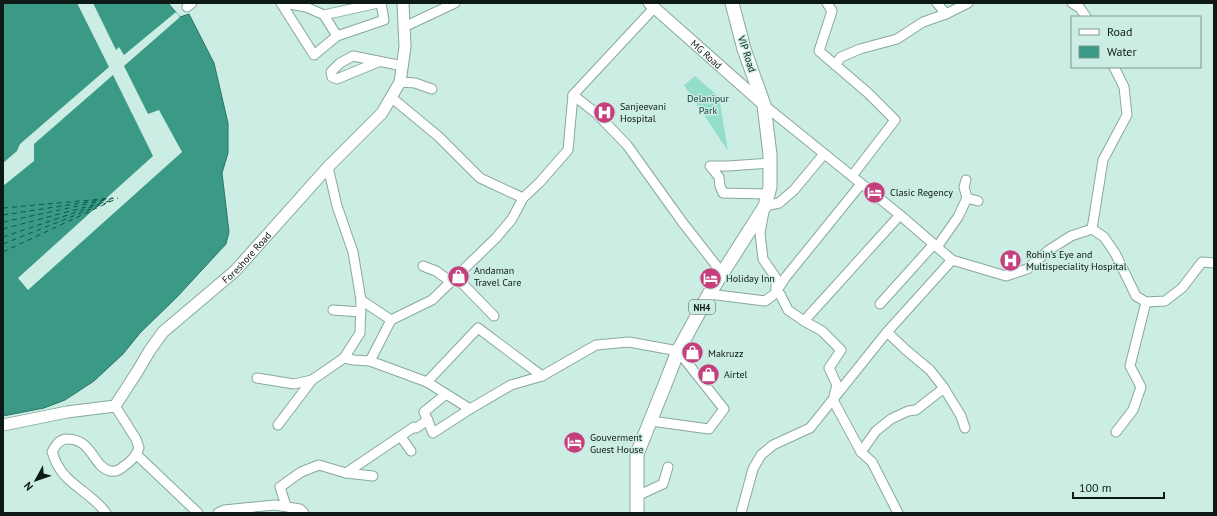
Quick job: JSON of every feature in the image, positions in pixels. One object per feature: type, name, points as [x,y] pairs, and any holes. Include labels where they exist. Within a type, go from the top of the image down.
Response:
[{"type":"highway","name":"VIP Road","points":[[732,3],[744,49],[764,105]]},
{"type":"highway","name":"NH4","points":[[637,513],[637,454],[678,351],[709,294],[766,200],[770,187],[770,163],[764,105]]},
{"type":"main road","name":"Foreshore Road","points":[[115,406],[163,332],[235,271],[328,167],[382,114],[400,82],[405,47],[403,3]]},
{"type":"main road","name":"MG Road","points":[[652,5],[764,105]]},
{"type":"main road","points":[[3,425],[67,412],[115,406]]},
{"type":"street","points":[[283,3],[308,5],[324,15],[337,36]]},
{"type":"street","points":[[283,3],[314,55],[337,36],[384,20],[380,3],[324,15]]},
{"type":"street","points":[[404,27],[455,3]]},
{"type":"street","points":[[827,3],[832,11],[819,51],[868,93],[896,120],[852,176]]},
{"type":"street","points":[[937,3],[946,14]]},
{"type":"street","points":[[836,65],[841,57],[860,49],[897,39],[923,22],[946,14],[968,3]]},
{"type":"street","points":[[1072,3],[1080,8],[1085,16]]},
{"type":"street","points":[[370,361],[391,320],[432,300],[454,277],[496,238],[512,219],[523,198],[540,182],[568,150],[573,96],[652,5]]},
{"type":"street","points":[[378,62],[403,66]]},
{"type":"street","points":[[1092,229],[1103,160],[1127,115],[1124,87],[1114,68]]},
{"type":"street","points":[[400,82],[415,83],[432,89]]},
{"type":"street","points":[[573,96],[596,113],[627,145],[719,269],[709,294],[765,301],[776,293],[785,278],[861,184]]},
{"type":"street","points":[[392,98],[438,136],[480,178],[523,198]]},
{"type":"street","points":[[764,105],[900,215],[952,260],[1006,276],[1027,269],[1049,250],[1071,236],[1092,229]]},
{"type":"street","points":[[770,163],[710,166],[719,177],[720,186],[723,193],[779,203],[794,190],[824,154]]},
{"type":"street","points":[[278,425],[312,380],[344,358],[360,333],[361,300],[353,252],[337,206],[328,167]]},
{"type":"street","points":[[880,304],[935,246],[958,217],[967,198],[964,187],[966,180]]},
{"type":"street","points":[[967,198],[978,201]]},
{"type":"street","points":[[766,200],[760,233],[763,259],[776,278],[776,293]]},
{"type":"street","points":[[804,321],[900,215]]},
{"type":"street","points":[[1092,229],[1104,237],[1115,253],[1136,296],[1146,302],[1166,301],[1182,288],[1202,262],[1214,263]]},
{"type":"street","points":[[741,513],[753,469],[761,454],[773,445],[810,428],[887,332],[952,260]]},
{"type":"street","points":[[423,266],[436,271],[447,279],[454,277]]},
{"type":"street","points":[[454,277],[494,316]]},
{"type":"street","points":[[776,293],[780,294],[788,310],[822,331],[841,350],[829,368],[837,385],[833,400],[861,452],[872,462],[898,513]]},
{"type":"street","points":[[361,300],[391,320]]},
{"type":"street","points":[[1116,432],[1133,410],[1141,387],[1130,366],[1146,302]]},
{"type":"street","points":[[333,310],[361,312]]},
{"type":"street","points":[[427,382],[478,328],[542,376]]},
{"type":"street","points":[[887,332],[930,370],[944,388],[961,416],[965,428]]},
{"type":"street","points":[[446,394],[424,412],[433,433],[511,385],[542,376],[596,345],[629,342],[678,351],[724,409],[709,429],[650,421]]},
{"type":"street","points":[[344,358],[370,361],[427,382],[470,409]]},
{"type":"street","points":[[257,378],[294,384],[312,380]]},
{"type":"street","points":[[861,452],[876,431],[891,419],[908,411],[916,410],[944,388]]},
{"type":"street","points":[[106,513],[90,496],[67,477],[57,465],[52,452],[56,445],[64,439],[76,439],[86,446],[109,471],[117,471],[131,462],[137,455],[139,448],[136,439],[115,406]]},
{"type":"street","points":[[346,473],[401,436],[428,420]]},
{"type":"street","points":[[401,436],[412,451]]},
{"type":"street","points":[[137,455],[198,513]]},
{"type":"street","points":[[286,506],[280,487],[302,472],[320,465],[346,473],[373,476]]},
{"type":"street","points":[[637,496],[663,484],[668,467]]},
{"type":"street","points":[[218,513],[224,510],[268,505],[300,508],[304,513]]},
{"type":"green space","name":"Delanipur Park","points":[[695,76],[719,97],[728,151],[684,85]]},
{"type":"water","points":[[3,3],[168,3],[180,17],[189,14],[214,63],[228,123],[228,153],[222,173],[229,232],[226,244],[177,297],[140,333],[123,354],[94,381],[65,400],[44,408],[3,416]]},
{"type":"pier","points":[[77,3],[93,3],[116,50],[119,47],[124,55],[176,12],[180,17],[124,66],[148,114],[159,110],[182,152],[28,290],[18,278],[153,156],[113,75],[34,144],[34,161],[3,186],[3,163],[17,151],[20,144],[109,67]]},
{"type":"ferry route","points":[[3,208],[113,198]]},
{"type":"ferry route","points":[[3,222],[115,198]]},
{"type":"ferry route","points":[[3,252],[118,198]]},
{"type":"ferry route","points":[[3,215],[107,199]]},
{"type":"ferry route","points":[[3,237],[112,200]]},
{"type":"ferry route","points":[[3,229],[108,201]]},
{"type":"ferry route","points":[[3,244],[106,203]]},
{"type":"place","name":"Sanjeevani Hospital","points":[[604,112]]},
{"type":"place","name":"Clasic Regency","points":[[875,192]]},
{"type":"place","name":"Rohin's Eye and Multispeciality Hospital","points":[[1011,260]]},
{"type":"place","name":"Andaman Travel Care","points":[[459,276]]},
{"type":"place","name":"Holiday Inn","points":[[710,278]]},
{"type":"place","name":"Makruzz","points":[[693,353]]},
{"type":"place","name":"Airtel","points":[[709,374]]},
{"type":"place","name":"Gouverment Guest House","points":[[574,443]]}]
